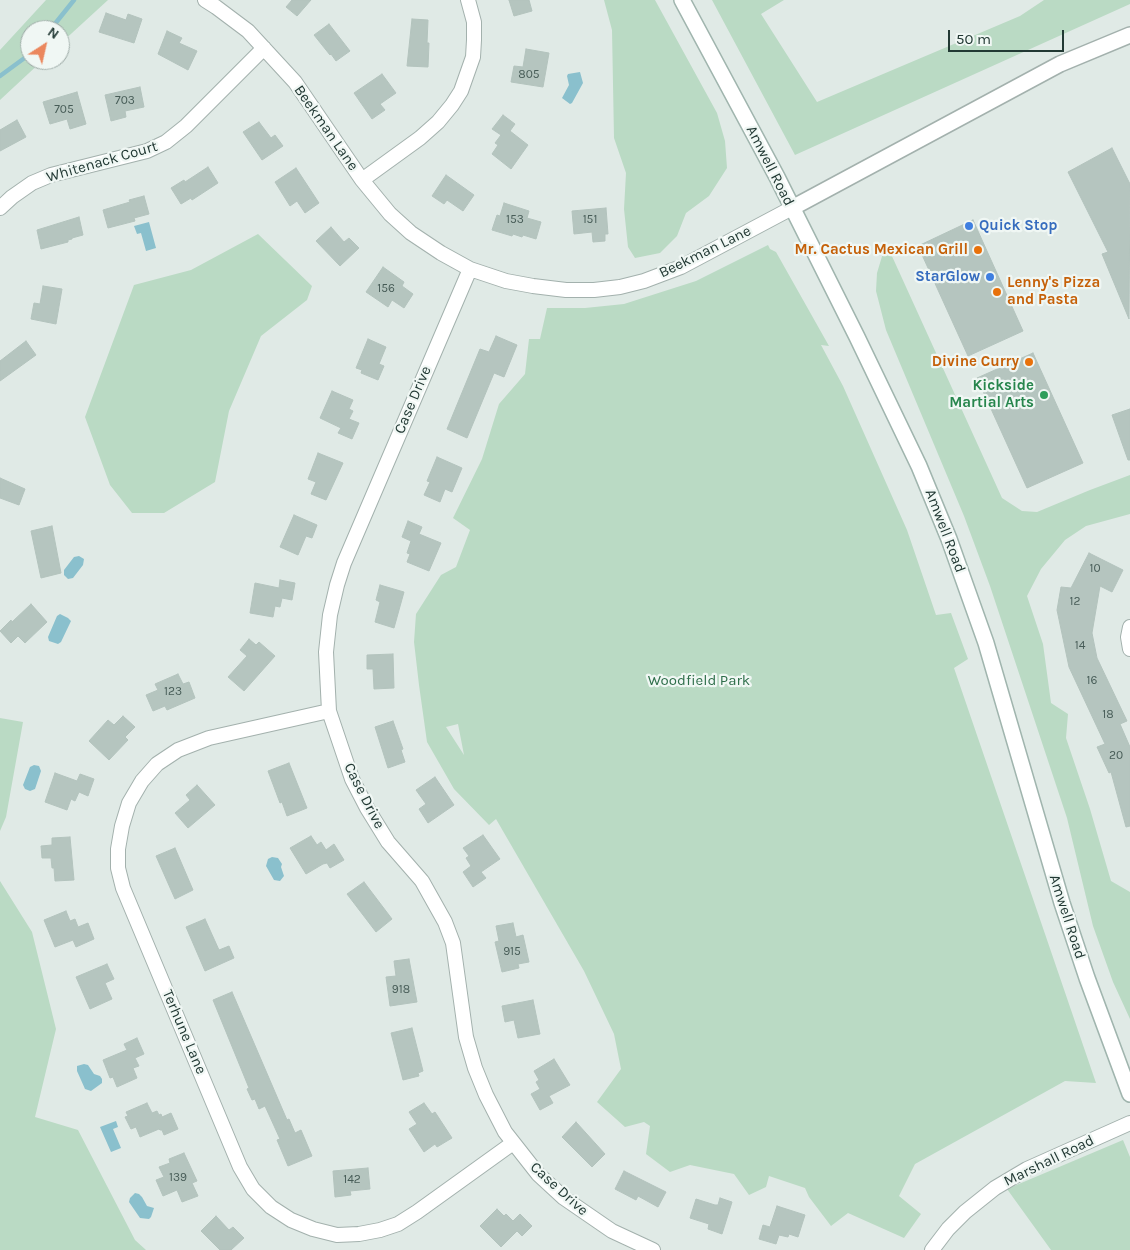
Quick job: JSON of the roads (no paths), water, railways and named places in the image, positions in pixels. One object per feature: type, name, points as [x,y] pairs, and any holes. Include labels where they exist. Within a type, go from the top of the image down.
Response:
[{"type":"main road","name":"Amwell Road","points":[[682,0],[777,177],[857,337],[919,466],[949,539],[986,643],[1062,903],[1087,978],[1130,1094]]},
{"type":"main road","name":"Beekman Lane","points":[[792,208],[1060,64],[1130,35]]},
{"type":"street","name":"Beekman Lane","points":[[205,0],[248,32],[295,82],[362,180],[390,214],[411,233],[470,269],[506,281],[566,290],[594,290],[620,287],[644,281],[681,267],[792,208]]},
{"type":"street","points":[[362,180],[420,138],[438,122],[462,91],[472,57],[474,40],[474,22],[468,0]]},
{"type":"street","name":"Whitenack Court","points":[[0,208],[32,183],[51,175],[148,151],[166,142],[199,113],[264,48]]},
{"type":"street","name":"Case Drive","points":[[470,269],[344,563],[330,615],[326,652],[328,711],[352,779],[367,808],[388,842],[422,881],[445,922],[453,943],[466,1037],[475,1068],[486,1095],[513,1143],[538,1174],[570,1202],[612,1231],[653,1250]]},
{"type":"street","points":[[1130,627],[1128,637],[1130,650]]},
{"type":"street","name":"Terhune Lane","points":[[328,711],[208,738],[178,750],[157,764],[142,781],[129,803],[122,826],[118,849],[118,868],[123,888],[240,1167],[253,1189],[271,1207],[291,1220],[313,1229],[337,1235],[359,1234],[398,1224],[513,1143]]},
{"type":"street","name":"Marshall Road","points":[[932,1250],[948,1229],[965,1212],[995,1188],[1026,1169],[1130,1123]]},
{"type":"water","points":[[580,72],[583,83],[570,104],[562,98],[569,85],[567,76],[568,74]]},
{"type":"water","points":[[149,222],[156,248],[146,251],[141,233],[137,234],[134,226]]},
{"type":"water","points":[[79,556],[84,559],[83,565],[73,578],[68,579],[64,575],[64,570],[74,557]]},
{"type":"water","points":[[60,614],[71,621],[61,642],[58,644],[49,641],[48,637],[57,616]]},
{"type":"water","points":[[34,765],[39,766],[41,771],[35,789],[30,791],[25,789],[23,785],[30,767]]},
{"type":"water","points":[[272,857],[278,858],[282,864],[284,876],[280,881],[274,880],[266,866],[268,859]]},
{"type":"water","points":[[88,1065],[94,1074],[102,1079],[102,1083],[91,1091],[85,1089],[77,1071],[77,1066]]},
{"type":"water","points":[[116,1121],[118,1127],[113,1129],[121,1148],[111,1152],[100,1127]]},
{"type":"water","points":[[135,1193],[142,1197],[147,1206],[154,1208],[149,1219],[140,1218],[129,1202]]},
{"type":"waterway","points":[[58,20],[74,0]]},
{"type":"waterway","points":[[0,76],[20,61]]},
{"type":"place","name":"Quick Stop","points":[[969,226]]},
{"type":"place","name":"Mr. Cactus Mexican Grill","points":[[978,250]]},
{"type":"place","name":"StarGlow","points":[[990,277]]},
{"type":"place","name":"Lenny's Pizza and Pasta","points":[[997,292]]},
{"type":"place","name":"Divine Curry","points":[[1029,362]]},
{"type":"place","name":"Kickside Martial Arts","points":[[1044,395]]},
{"type":"park label","name":"Woodfield Park","points":[[699,681]]}]
